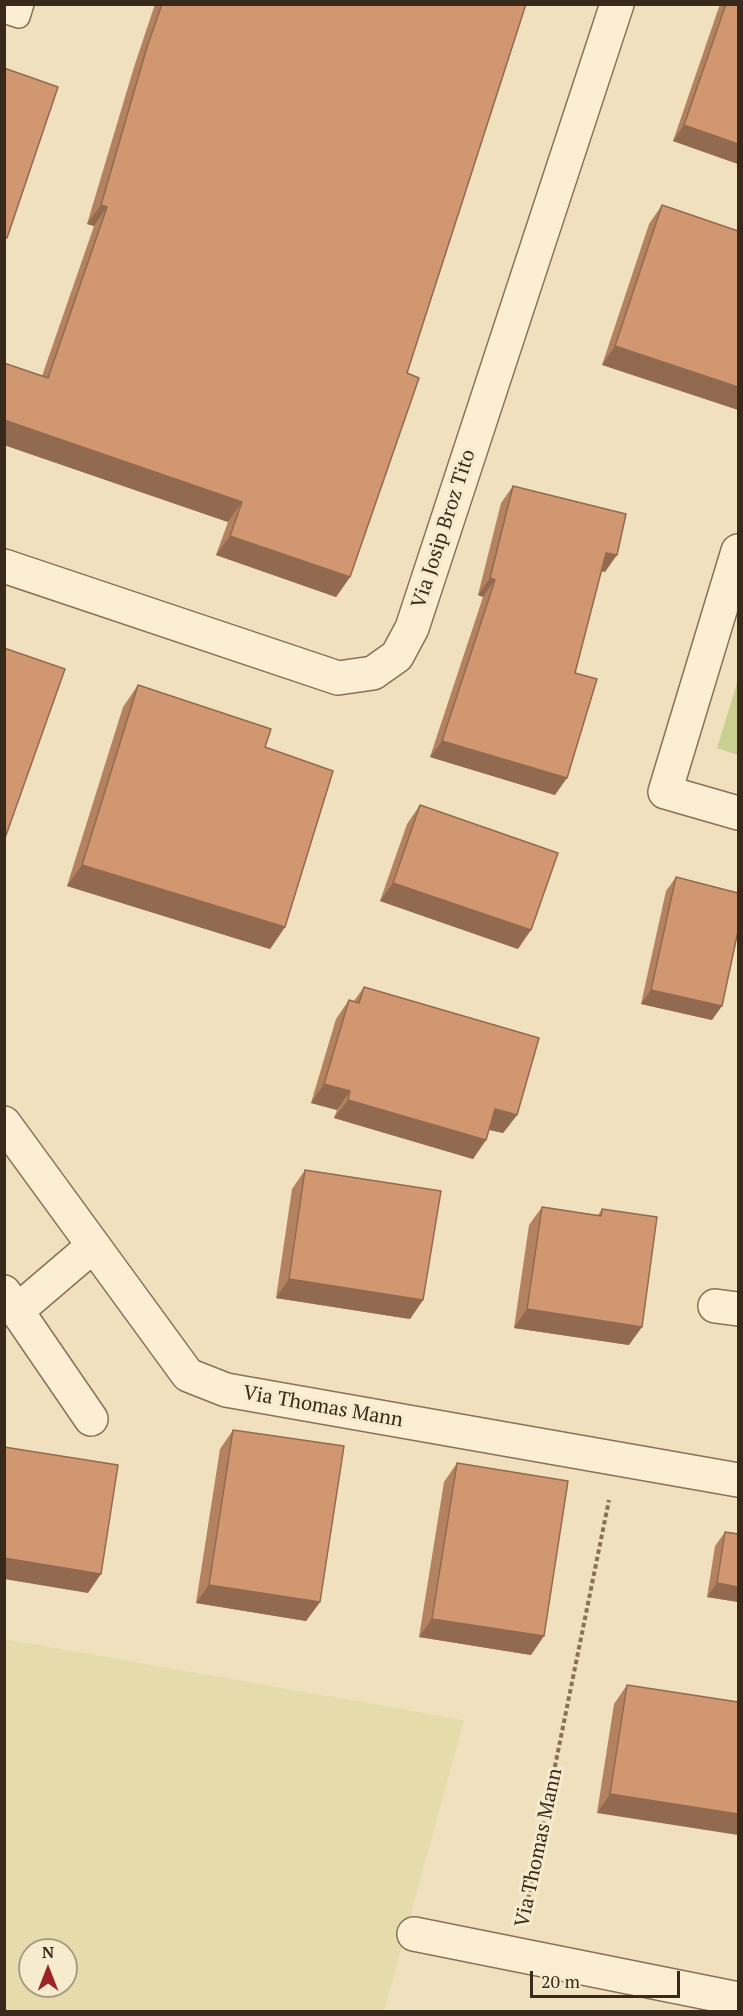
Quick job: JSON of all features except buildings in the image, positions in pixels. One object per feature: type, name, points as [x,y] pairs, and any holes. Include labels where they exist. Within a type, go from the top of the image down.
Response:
[{"type":"street","name":"Via Josip Broz Tito","points":[[4,566],[338,678],[373,673],[397,656],[411,628],[617,4]]},
{"type":"street","points":[[738,551],[665,792],[738,813]]},
{"type":"street","name":"Via Thomas Mann","points":[[4,1123],[188,1375],[226,1390],[738,1480]]},
{"type":"street","points":[[91,1419],[11,1301],[93,1246]]},
{"type":"street","name":"Via Thomas Mann","points":[[414,1934],[738,1999]]},
{"type":"lane","points":[[4,12],[19,17],[23,4]]},
{"type":"path","name":"Via Thomas Mann","points":[[517,1954],[618,1459]]},
{"type":"shaded area","points":[[4,1639],[464,1720],[384,2011],[5,2011]]},
{"type":"green space","points":[[738,680],[738,755],[717,748]]}]
